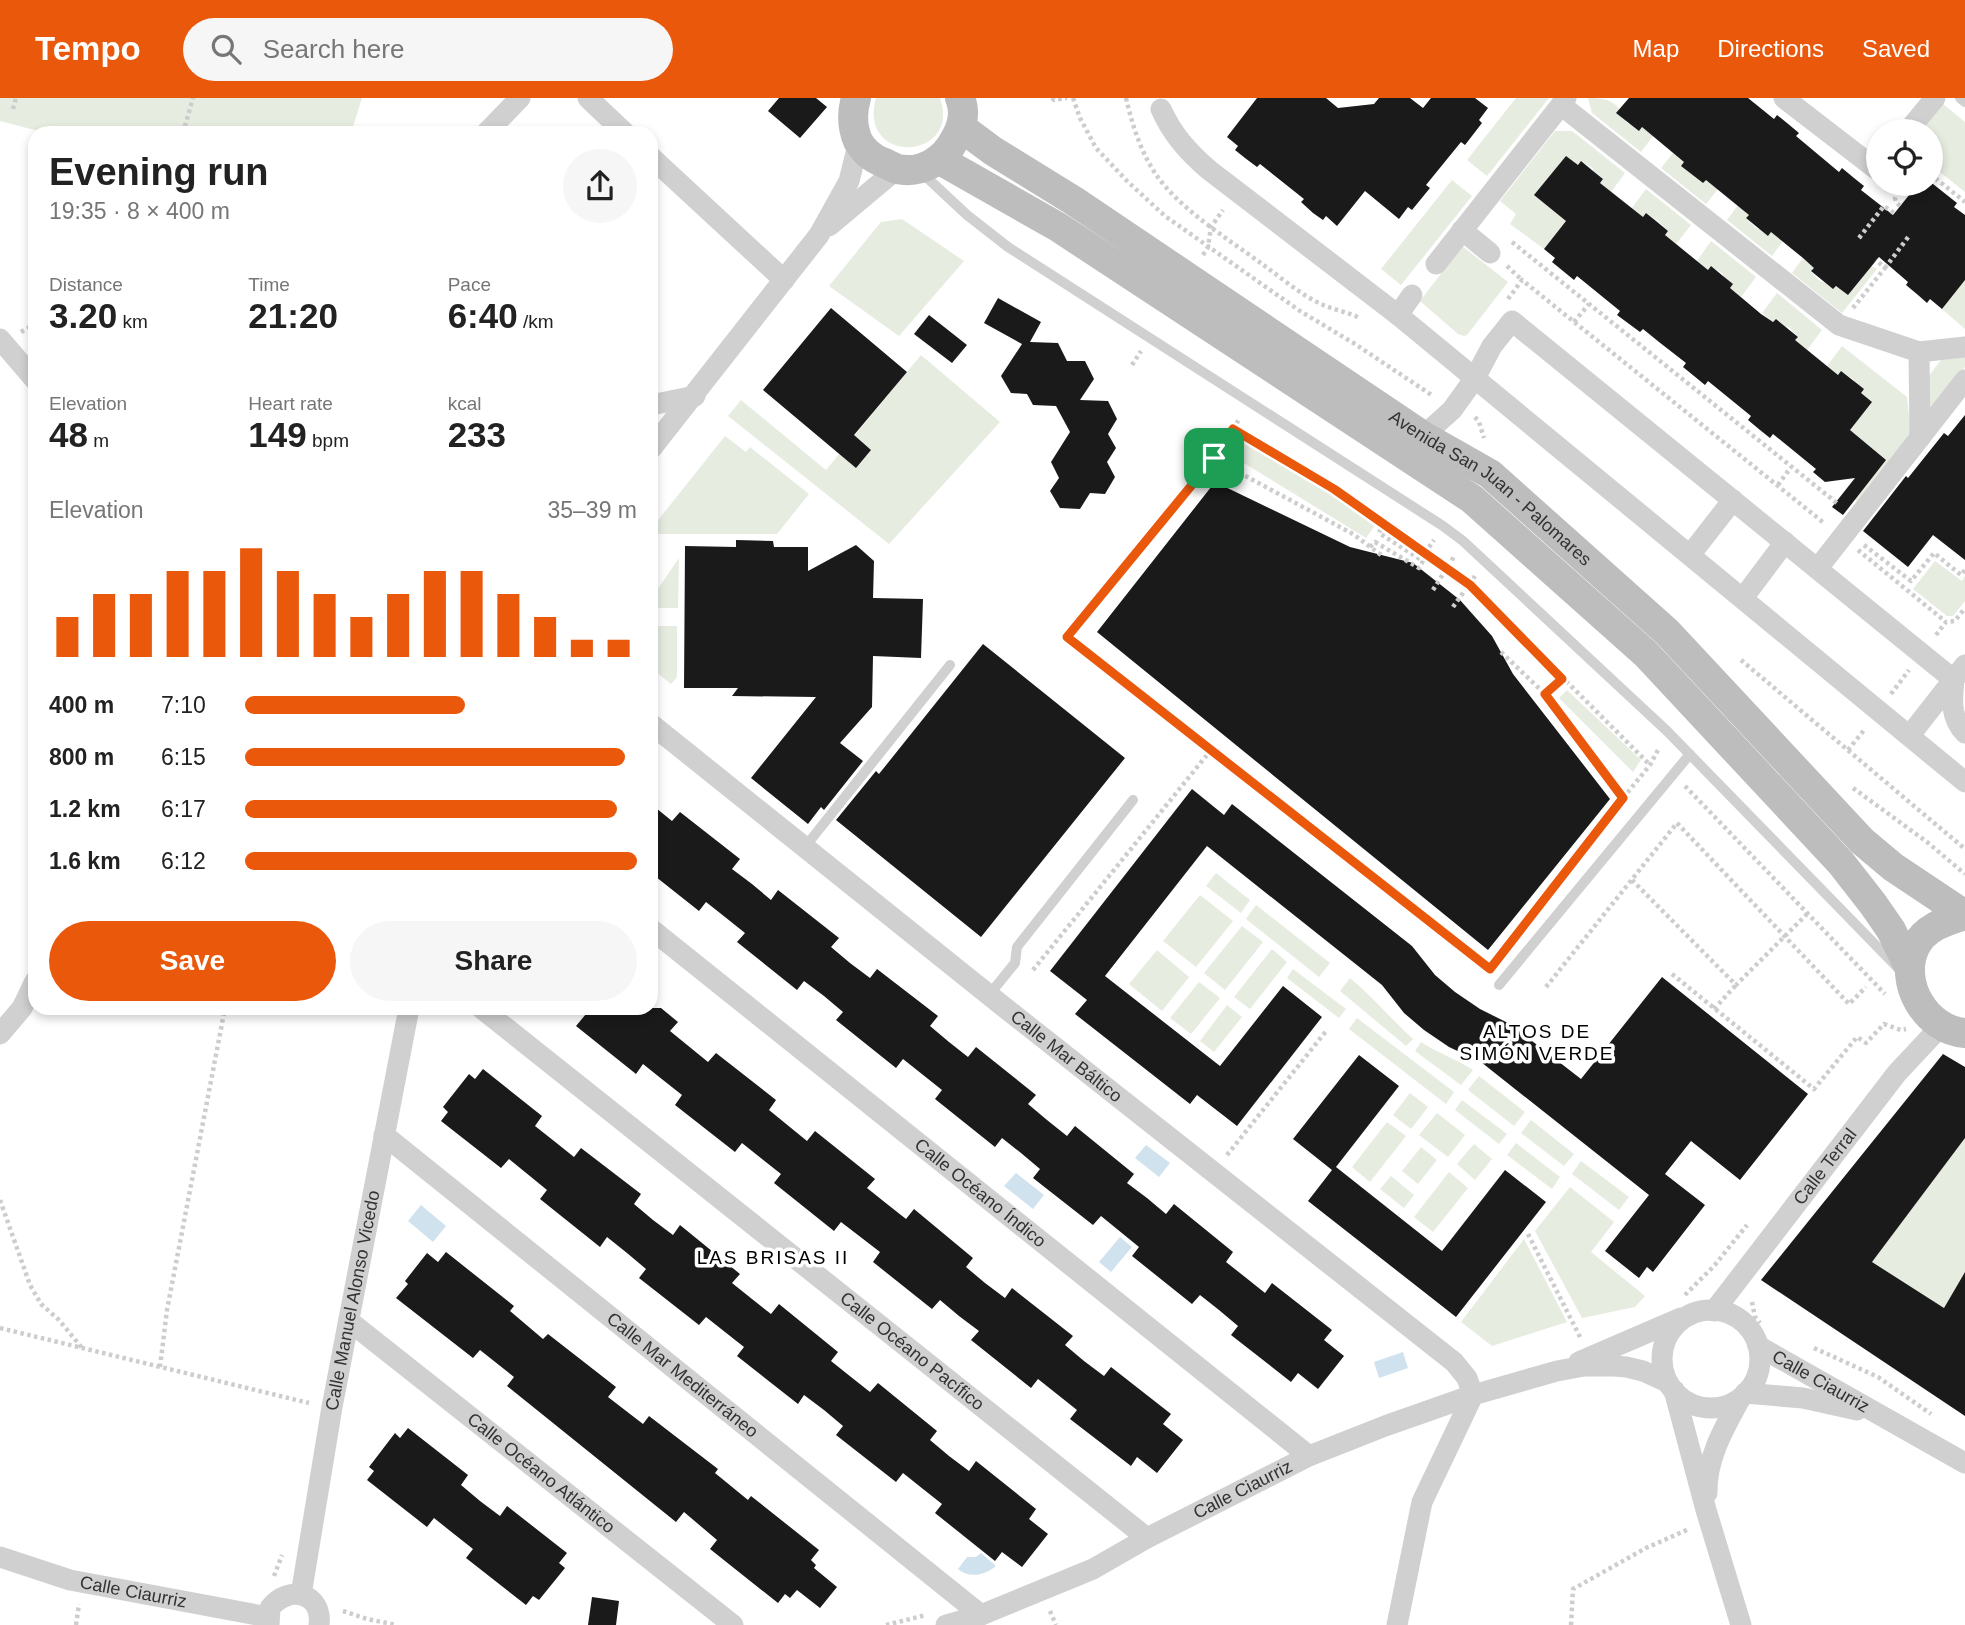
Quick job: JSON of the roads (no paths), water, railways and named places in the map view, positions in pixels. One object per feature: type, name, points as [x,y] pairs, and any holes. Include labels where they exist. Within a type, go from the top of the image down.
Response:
[{"type":"street","points":[[492,126],[520,98]]},
{"type":"street","points":[[587,98],[617,126]]},
{"type":"street","points":[[819,234],[952,146],[962,128],[963,105],[960,98]]},
{"type":"street","points":[[1784,98],[1866,161]]},
{"type":"street","points":[[1918,119],[1935,98]]},
{"type":"street","points":[[1436,264],[1563,101],[1839,325],[1919,352],[1965,347]]},
{"type":"street","points":[[1161,109],[1181,144],[1209,170],[1398,315],[1965,782]]},
{"type":"street","points":[[658,441],[819,234],[849,181],[853,114]]},
{"type":"street","name":"Avenida San Juan - Palomares","points":[[853,114],[867,152],[877,160],[918,166],[1058,227],[1472,499],[1646,654],[1822,843],[1891,930],[1903,983],[1944,1034]]},
{"type":"street","name":"Avenida San Juan - Palomares","points":[[962,128],[1423,436],[1490,474],[1667,632],[1862,841],[1893,867],[1965,915]]},
{"type":"street","points":[[658,163],[784,280]]},
{"type":"street","points":[[1462,230],[1490,253]]},
{"type":"street","points":[[1398,315],[1412,295]]},
{"type":"street","points":[[1423,436],[1456,405],[1475,378],[1492,346],[1512,321],[1922,653],[1959,672]]},
{"type":"street","points":[[0,339],[28,372]]},
{"type":"street","points":[[1919,352],[1920,438]]},
{"type":"street","points":[[1818,568],[1965,380]]},
{"type":"street","points":[[658,404],[695,396]]},
{"type":"street","points":[[1690,555],[1733,500]]},
{"type":"street","points":[[1743,598],[1785,542]]},
{"type":"street","points":[[1959,672],[1952,705],[1956,723],[1965,733]]},
{"type":"street","points":[[1910,735],[1959,672]]},
{"type":"street","name":"Calle Mar Báltico","points":[[658,730],[1454,1362],[1467,1378],[1473,1395]]},
{"type":"street","points":[[1903,983],[1916,946],[1926,934],[1942,922],[1965,915]]},
{"type":"street","name":"Calle Océano Índico","points":[[658,935],[1309,1456]]},
{"type":"street","points":[[0,1034],[22,1008],[28,996]]},
{"type":"street","name":"Calle Manuel Alonso Vicedo","points":[[301,1595],[349,1321],[408,1015]]},
{"type":"street","name":"Calle Océano Pacífico","points":[[490,1015],[1147,1538]]},
{"type":"street","name":"Calle Terral","points":[[1714,1311],[1897,1073],[1944,1034]]},
{"type":"street","name":"Calle Mar Mediterráneo","points":[[384,1135],[981,1615]]},
{"type":"street","points":[[1670,1386],[1679,1397],[1693,1405],[1712,1409],[1723,1407],[1751,1388],[1758,1373],[1762,1338],[1736,1318],[1714,1311],[1691,1314],[1676,1324],[1662,1352],[1662,1365],[1741,1625]]},
{"type":"street","name":"Calle Ciaurriz","points":[[1547,1374],[1691,1314]]},
{"type":"street","name":"Calle Océano Atlántico","points":[[349,1321],[733,1625]]},
{"type":"street","name":"Calle Ciaurriz","points":[[1762,1338],[1883,1417],[1964,1460]]},
{"type":"street","name":"Calle Ciaurriz","points":[[946,1625],[981,1615],[1093,1569],[1147,1538],[1309,1456],[1473,1395],[1584,1366],[1614,1366],[1643,1371],[1670,1386]]},
{"type":"street","points":[[1397,1625],[1422,1502],[1473,1395]]},
{"type":"street","points":[[1709,1520],[1707,1486],[1711,1461],[1721,1432],[1742,1396]]},
{"type":"street","name":"Calle Ciaurriz","points":[[1742,1396],[1803,1398],[1883,1417]]},
{"type":"street","name":"Calle Ciaurriz","points":[[0,1557],[70,1580],[268,1621]]},
{"type":"street","points":[[268,1621],[270,1608],[283,1596],[292,1594],[301,1595],[317,1607],[319,1625]]},
{"type":"lane","points":[[1960,98],[1965,102]]},
{"type":"lane","points":[[918,166],[967,215],[1008,247],[1463,541],[1690,754],[1903,983]]},
{"type":"lane","points":[[805,847],[950,665]]},
{"type":"lane","points":[[1499,985],[1690,754]]},
{"type":"lane","points":[[997,1001],[1014,963],[1017,947],[1133,800]]},
{"type":"water","points":[[1146,1145],[1170,1163],[1159,1177],[1135,1158]]},
{"type":"water","points":[[1016,1173],[1044,1195],[1033,1209],[1004,1186]]},
{"type":"water","points":[[421,1205],[446,1226],[433,1242],[408,1221]]},
{"type":"water","points":[[1120,1237],[1132,1247],[1111,1272],[1099,1262]]},
{"type":"water","points":[[1403,1352],[1408,1368],[1379,1378],[1374,1362]]},
{"type":"water","points":[[981,1553],[996,1566],[977,1575],[958,1569],[967,1557],[976,1557]]},
{"type":"district","name":"ALTOS DE SIMÓN VERDE","points":[[1537,1042]]},
{"type":"district","name":"LAS BRISAS II","points":[[773,1257]]}]
